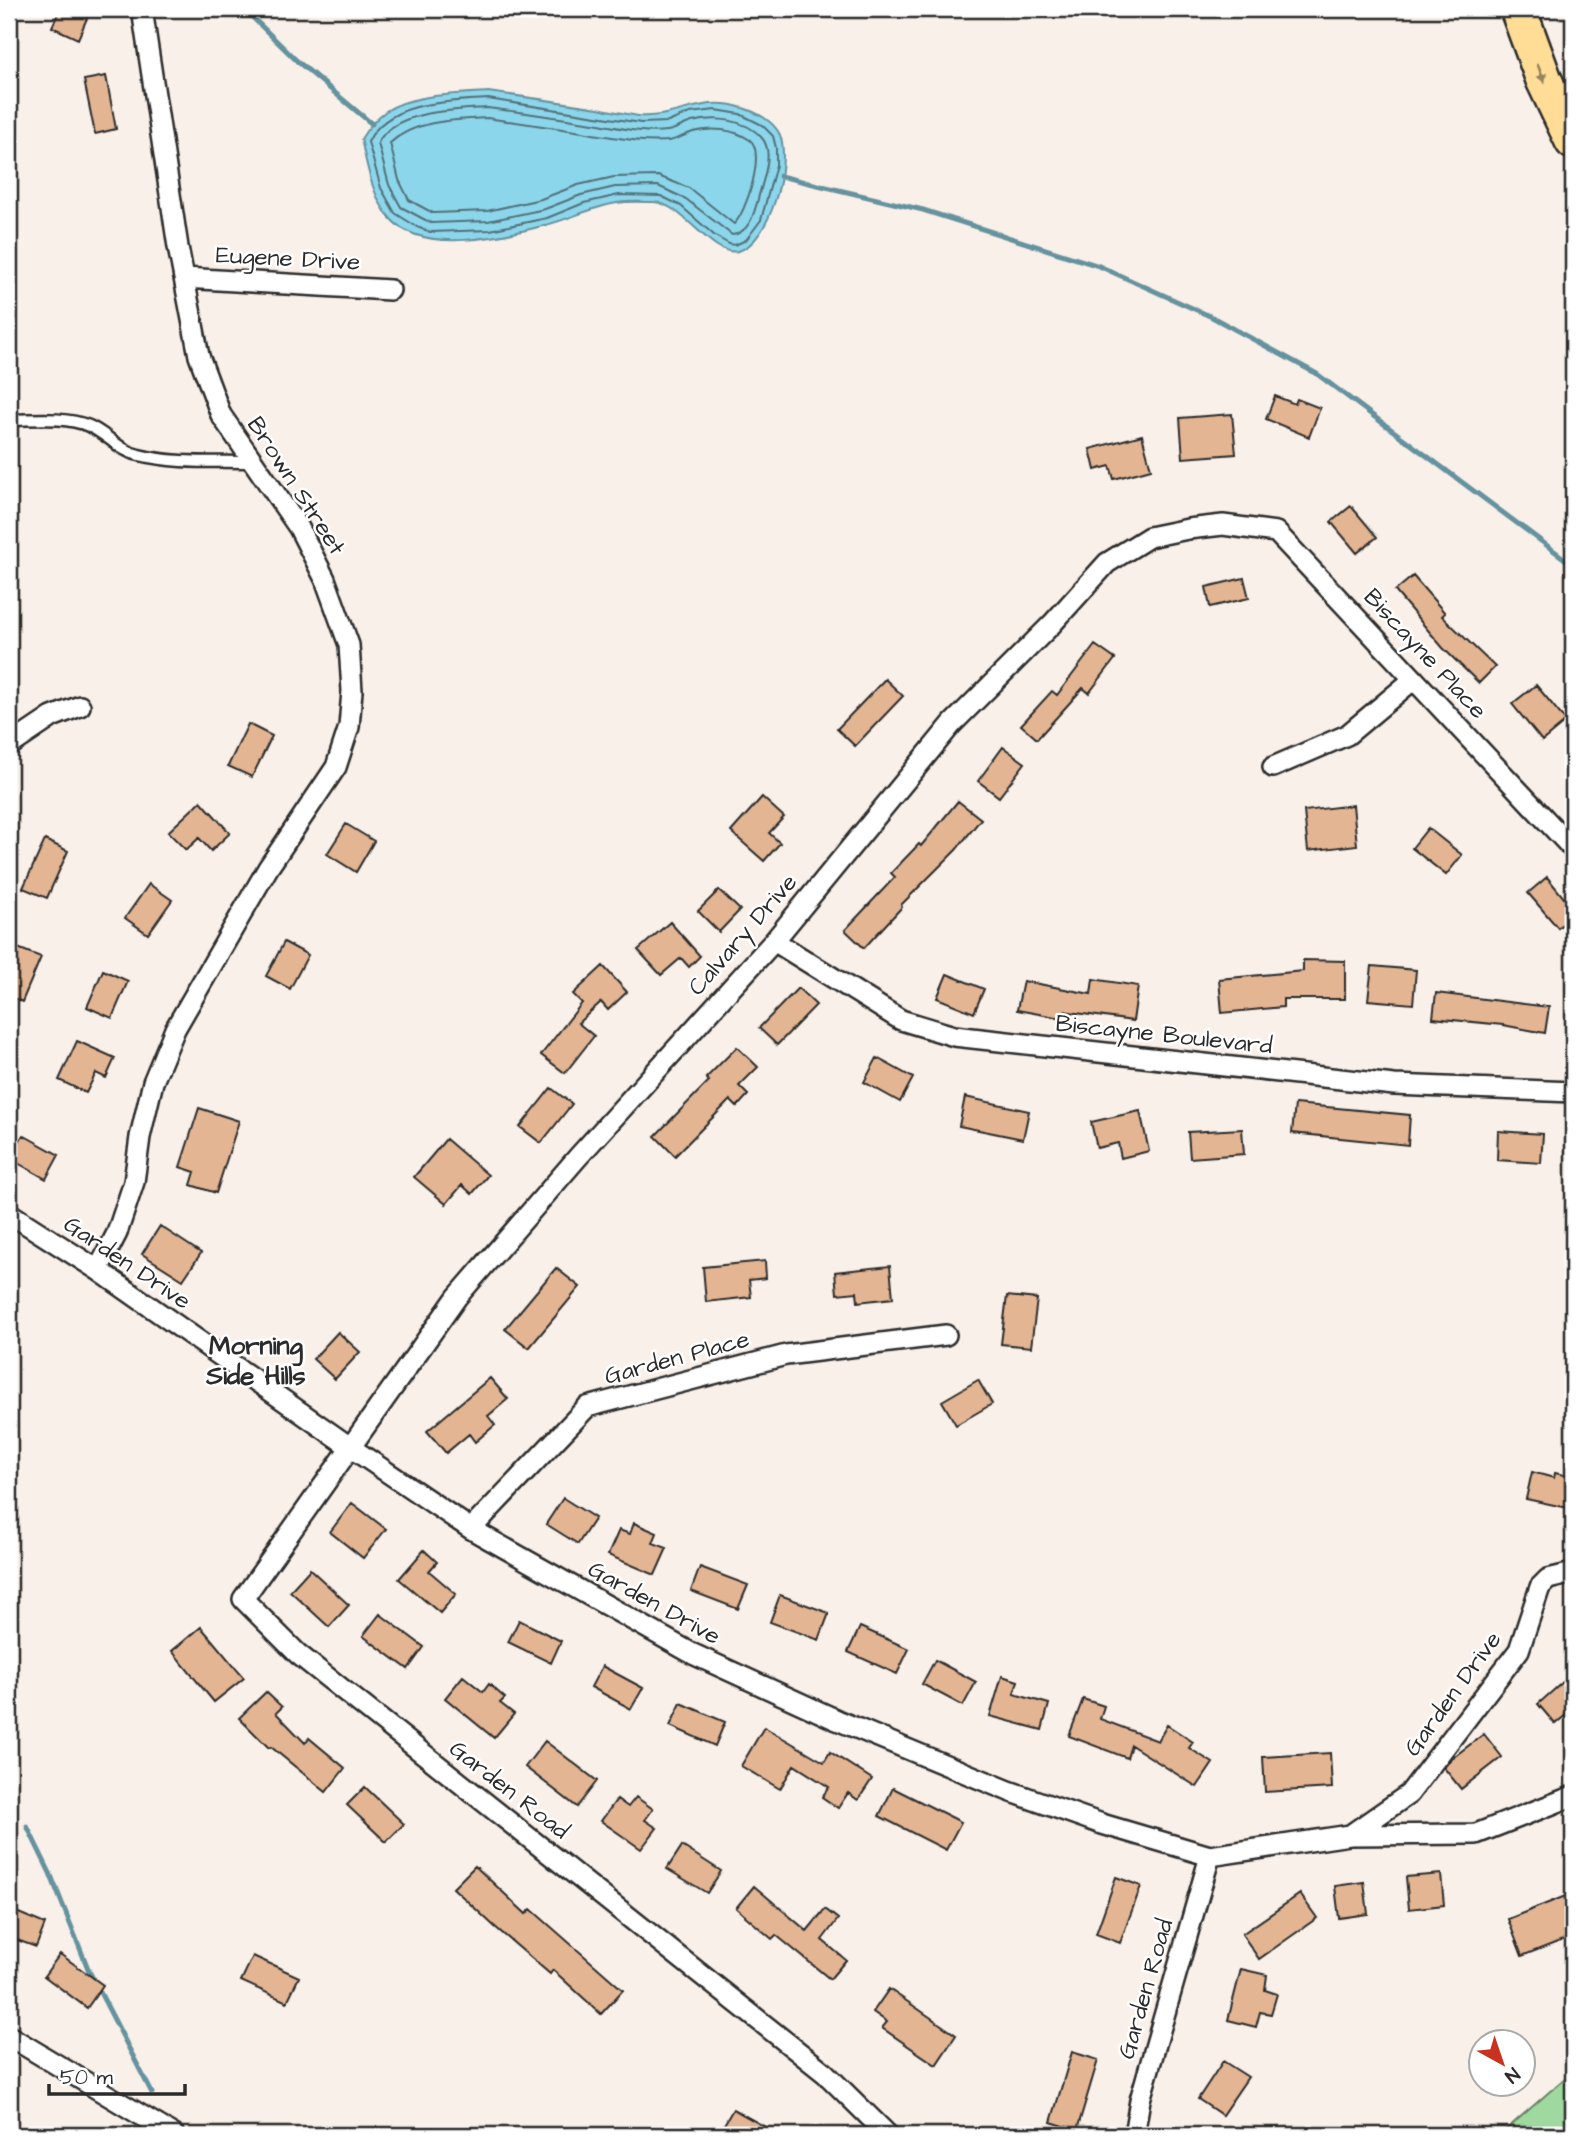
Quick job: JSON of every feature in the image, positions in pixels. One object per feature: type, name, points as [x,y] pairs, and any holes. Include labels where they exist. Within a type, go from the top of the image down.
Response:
[{"type":"highway","points":[[1518,9],[1544,80],[1573,141]]},
{"type":"street","name":"Brown Street","points":[[97,1270],[117,1233],[134,1182],[140,1138],[153,1082],[175,1029],[268,868],[336,766],[349,727],[352,691],[349,645],[326,579],[299,528],[221,415],[199,356],[184,278],[142,9]]},
{"type":"street","name":"Eugene Drive","points":[[184,278],[390,290]]},
{"type":"street","name":"Biscayne Place","points":[[1223,525],[1276,532],[1573,849]]},
{"type":"street","name":"Calvary Drive","points":[[349,1447],[457,1297],[578,1157],[774,941],[952,724],[1052,624],[1107,563],[1149,537],[1223,525]]},
{"type":"street","points":[[1273,767],[1347,735],[1415,679]]},
{"type":"street","points":[[9,746],[52,717],[80,706]]},
{"type":"street","name":"Biscayne Boulevard","points":[[774,941],[901,1020],[954,1036],[1394,1085],[1573,1092]]},
{"type":"street","name":"Garden Drive","points":[[9,1213],[97,1270],[471,1529],[693,1654],[837,1720],[1009,1791],[1101,1824],[1210,1856],[1350,1835],[1476,1834],[1573,1796]]},
{"type":"street","name":"Garden Place","points":[[471,1529],[587,1407],[786,1355],[946,1335]]},
{"type":"street","name":"Garden Road","points":[[349,1447],[243,1600],[298,1654],[825,2073],[888,2135]]},
{"type":"street","name":"Garden Drive","points":[[1350,1835],[1409,1794],[1520,1650],[1540,1587],[1548,1579],[1573,1573]]},
{"type":"street","name":"Garden Road","points":[[1135,2135],[1140,2100],[1210,1856]]},
{"type":"street","points":[[9,2036],[174,2135]]},
{"type":"lane","points":[[9,420],[72,421],[91,426],[137,455],[170,460],[251,461]]},
{"type":"green space","points":[[1573,2071],[1573,2135],[1500,2135]]},
{"type":"water","points":[[488,92],[639,116],[666,114],[715,104],[728,104],[753,112],[774,125],[783,148],[780,182],[768,218],[760,233],[749,245],[738,251],[718,247],[676,211],[654,202],[608,205],[546,225],[487,238],[443,240],[422,237],[404,230],[390,218],[379,200],[361,139],[379,117],[397,105],[436,96]]},
{"type":"building","points":[[60,9],[91,9],[78,39],[52,27]]},
{"type":"building","points":[[106,76],[116,129],[95,134],[84,80]]},
{"type":"building","points":[[1275,396],[1295,404],[1297,399],[1320,408],[1309,437],[1266,419]]},
{"type":"building","points":[[1232,414],[1236,454],[1183,458],[1180,418]]},
{"type":"building","points":[[1142,435],[1151,469],[1114,479],[1110,466],[1095,470],[1090,449]]},
{"type":"building","points":[[1351,506],[1377,537],[1357,553],[1331,522]]},
{"type":"building","points":[[1413,576],[1445,613],[1442,616],[1495,667],[1479,683],[1443,648],[1395,591]]},
{"type":"building","points":[[1244,578],[1249,598],[1210,607],[1206,587]]},
{"type":"building","points":[[1095,645],[1115,659],[1089,693],[1083,688],[1037,739],[1021,725],[1052,691],[1057,695]]},
{"type":"building","points":[[885,679],[903,696],[855,746],[837,729]]},
{"type":"building","points":[[1536,685],[1566,721],[1542,741],[1512,704]]},
{"type":"building","points":[[248,724],[272,736],[252,777],[228,766]]},
{"type":"building","points":[[1003,747],[1025,763],[999,797],[978,781]]},
{"type":"building","points":[[762,797],[784,817],[769,833],[780,843],[764,861],[731,832]]},
{"type":"building","points":[[201,801],[230,833],[211,851],[199,838],[186,850],[168,832]]},
{"type":"building","points":[[958,801],[981,819],[956,850],[901,905],[864,948],[845,930],[895,877],[891,873],[919,844],[921,846]]},
{"type":"building","points":[[1353,805],[1357,845],[1308,851],[1304,811]]},
{"type":"building","points":[[346,824],[374,841],[356,872],[327,854]]},
{"type":"building","points":[[1428,828],[1462,855],[1446,875],[1412,848]]},
{"type":"building","points":[[45,840],[68,851],[47,898],[23,888]]},
{"type":"building","points":[[1547,877],[1573,909],[1573,915],[1558,928],[1528,893]]},
{"type":"building","points":[[149,884],[172,900],[148,934],[125,918]]},
{"type":"building","points":[[719,890],[740,910],[719,932],[698,911]]},
{"type":"building","points":[[670,922],[700,956],[689,967],[681,958],[661,975],[638,950]]},
{"type":"building","points":[[284,942],[308,955],[290,989],[266,976]]},
{"type":"building","points":[[15,947],[41,957],[22,1002],[9,996],[9,961]]},
{"type":"building","points":[[1303,960],[1345,961],[1345,999],[1283,999],[1283,1007],[1222,1013],[1219,979],[1303,971]]},
{"type":"building","points":[[603,966],[627,992],[608,1010],[601,1002],[578,1023],[594,1036],[565,1073],[541,1055],[582,1003],[573,994]]},
{"type":"building","points":[[1372,966],[1416,970],[1413,1004],[1368,1000]]},
{"type":"building","points":[[103,970],[128,981],[112,1018],[87,1007]]},
{"type":"building","points":[[947,974],[984,989],[974,1013],[937,998]]},
{"type":"building","points":[[1093,979],[1138,986],[1133,1021],[1062,1011],[1061,1018],[1017,1010],[1023,981],[1091,994]]},
{"type":"building","points":[[798,988],[816,1005],[777,1045],[759,1028]]},
{"type":"building","points":[[1436,993],[1549,1007],[1545,1033],[1503,1025],[1433,1018]]},
{"type":"building","points":[[77,1041],[115,1058],[106,1078],[96,1073],[86,1093],[59,1080]]},
{"type":"building","points":[[737,1047],[758,1067],[739,1086],[748,1095],[737,1107],[730,1100],[675,1156],[655,1136],[709,1081],[706,1078]]},
{"type":"building","points":[[877,1058],[913,1078],[900,1102],[864,1082]]},
{"type":"building","points":[[551,1088],[572,1104],[541,1143],[520,1127]]},
{"type":"building","points":[[965,1097],[1029,1111],[1023,1139],[959,1126]]},
{"type":"building","points":[[1295,1104],[1410,1115],[1408,1145],[1292,1133]]},
{"type":"building","points":[[199,1108],[239,1121],[216,1193],[191,1185],[195,1172],[180,1167]]},
{"type":"building","points":[[1140,1111],[1149,1151],[1121,1158],[1118,1143],[1097,1148],[1091,1122]]},
{"type":"building","points":[[1242,1129],[1244,1154],[1190,1158],[1188,1132]]},
{"type":"building","points":[[1498,1131],[1543,1134],[1541,1163],[1497,1160]]},
{"type":"building","points":[[23,1135],[59,1155],[46,1179],[9,1158]]},
{"type":"building","points":[[446,1139],[488,1175],[472,1194],[462,1185],[446,1204],[414,1177]]},
{"type":"building","points":[[160,1226],[201,1253],[183,1280],[142,1254]]},
{"type":"building","points":[[765,1261],[766,1278],[749,1280],[751,1297],[706,1302],[703,1267]]},
{"type":"building","points":[[890,1266],[893,1298],[858,1302],[857,1292],[837,1294],[835,1272]]},
{"type":"building","points":[[556,1268],[580,1287],[529,1348],[505,1329]]},
{"type":"building","points":[[1007,1296],[1037,1299],[1031,1347],[1001,1344]]},
{"type":"building","points":[[338,1332],[360,1352],[335,1379],[313,1359]]},
{"type":"building","points":[[490,1378],[508,1399],[488,1416],[495,1425],[475,1442],[469,1434],[446,1453],[427,1431]]},
{"type":"building","points":[[978,1380],[992,1404],[956,1425],[942,1401]]},
{"type":"building","points":[[1532,1472],[1554,1478],[1555,1473],[1573,1477],[1573,1509],[1526,1499]]},
{"type":"building","points":[[563,1498],[595,1518],[578,1544],[546,1524]]},
{"type":"building","points":[[352,1503],[386,1529],[363,1558],[330,1532]]},
{"type":"building","points":[[634,1523],[657,1533],[653,1543],[667,1548],[655,1575],[608,1555],[619,1530],[630,1534]]},
{"type":"building","points":[[424,1550],[437,1562],[429,1571],[456,1594],[440,1613],[399,1579]]},
{"type":"building","points":[[700,1567],[748,1585],[738,1609],[691,1591]]},
{"type":"building","points":[[310,1569],[349,1605],[329,1627],[290,1591]]},
{"type":"building","points":[[780,1595],[829,1613],[819,1640],[770,1622]]},
{"type":"building","points":[[380,1614],[424,1647],[408,1669],[363,1636]]},
{"type":"building","points":[[519,1620],[561,1641],[551,1663],[508,1642]]},
{"type":"building","points":[[201,1627],[244,1678],[214,1702],[172,1651]]},
{"type":"building","points":[[860,1627],[909,1649],[897,1674],[848,1652]]},
{"type":"building","points":[[935,1660],[976,1682],[963,1706],[922,1684]]},
{"type":"building","points":[[602,1666],[643,1688],[631,1709],[591,1687]]},
{"type":"building","points":[[1573,1673],[1573,1709],[1555,1724],[1538,1704]]},
{"type":"building","points":[[463,1676],[483,1692],[489,1684],[505,1698],[500,1703],[514,1714],[494,1738],[445,1698]]},
{"type":"building","points":[[1002,1676],[1018,1681],[1014,1694],[1049,1704],[1042,1730],[990,1716]]},
{"type":"building","points":[[266,1692],[282,1707],[276,1713],[305,1743],[309,1738],[345,1768],[326,1792],[269,1748],[239,1718]]},
{"type":"building","points":[[1083,1699],[1104,1706],[1100,1719],[1158,1741],[1167,1725],[1193,1742],[1189,1748],[1213,1763],[1197,1787],[1131,1745],[1127,1758],[1069,1736]]},
{"type":"building","points":[[681,1703],[725,1722],[715,1746],[670,1726]]},
{"type":"building","points":[[764,1727],[824,1762],[830,1752],[872,1779],[858,1800],[848,1793],[838,1808],[822,1797],[829,1787],[794,1765],[780,1789],[741,1766]]},
{"type":"building","points":[[1484,1734],[1502,1757],[1461,1789],[1444,1768],[1451,1759]]},
{"type":"building","points":[[545,1741],[597,1781],[577,1807],[525,1767]]},
{"type":"building","points":[[1330,1753],[1332,1788],[1265,1792],[1263,1757]]},
{"type":"building","points":[[365,1787],[404,1824],[386,1842],[347,1805]]},
{"type":"building","points":[[893,1788],[961,1822],[946,1850],[879,1816]]},
{"type":"building","points":[[636,1797],[653,1809],[645,1820],[657,1828],[641,1849],[601,1821],[617,1799],[628,1807]]},
{"type":"building","points":[[682,1846],[721,1871],[707,1893],[667,1869]]},
{"type":"building","points":[[475,1866],[526,1914],[531,1909],[623,1990],[601,2014],[553,1970],[550,1974],[453,1888]]},
{"type":"building","points":[[1441,1874],[1444,1905],[1409,1909],[1406,1877]]},
{"type":"building","points":[[1116,1877],[1141,1886],[1120,1943],[1096,1934]]},
{"type":"building","points":[[1364,1882],[1368,1914],[1339,1918],[1335,1886]]},
{"type":"building","points":[[754,1886],[807,1931],[825,1909],[838,1919],[822,1940],[846,1960],[830,1979],[776,1935],[772,1939],[736,1908]]},
{"type":"building","points":[[1573,1893],[1573,1936],[1522,1956],[1508,1919]]},
{"type":"building","points":[[1300,1894],[1317,1918],[1259,1959],[1242,1934]]},
{"type":"building","points":[[9,1909],[45,1924],[36,1947],[9,1937]]},
{"type":"building","points":[[60,1954],[103,1985],[87,2008],[44,1976]]},
{"type":"building","points":[[253,1956],[299,1977],[287,2002],[241,1981]]},
{"type":"building","points":[[1241,1969],[1267,1975],[1265,1990],[1277,1994],[1271,2014],[1260,2012],[1256,2027],[1228,2020]]},
{"type":"building","points":[[889,1989],[956,2035],[936,2065],[882,2028],[887,2022],[873,2012]]},
{"type":"building","points":[[1072,2052],[1098,2060],[1077,2130],[1051,2122]]},
{"type":"building","points":[[1223,2061],[1248,2077],[1222,2115],[1198,2099]]},
{"type":"building","points":[[733,2109],[780,2135],[718,2135]]},
{"type":"waterway","points":[[244,9],[297,61],[372,124]]},
{"type":"waterway","points":[[780,176],[923,210],[1099,266],[1212,317],[1317,374],[1573,565]]},
{"type":"waterway","points":[[27,1826],[50,1873],[89,1971],[152,2093]]},
{"type":"district","name":"Morning Side Hills","points":[[256,1361]]}]
